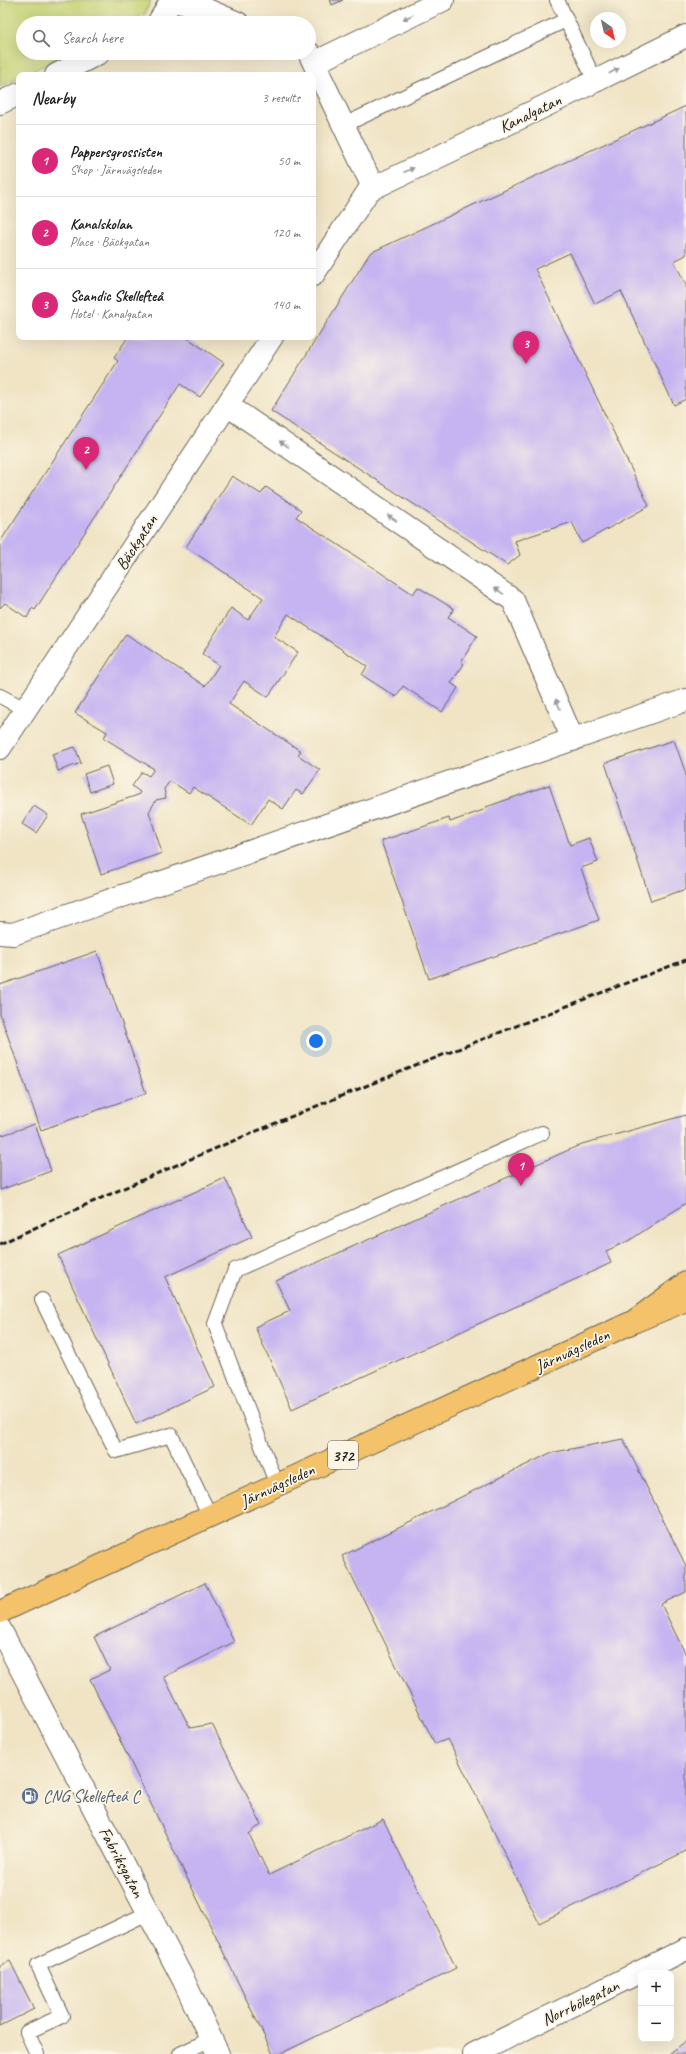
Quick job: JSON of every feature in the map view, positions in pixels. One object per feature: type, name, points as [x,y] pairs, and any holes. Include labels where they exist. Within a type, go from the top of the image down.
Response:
[{"type":"main road","points":[[633,1322],[686,1283]]},
{"type":"main road","name":"Järnvägsleden","points":[[0,1612],[633,1322],[686,1300]]},
{"type":"street","points":[[316,56],[443,0]]},
{"type":"street","points":[[162,16],[171,1],[198,6],[222,16]]},
{"type":"street","name":"Kanalgatan","points":[[373,187],[686,36]]},
{"type":"street","points":[[62,72],[85,60]]},
{"type":"street","points":[[313,60],[373,187],[369,190],[316,270]]},
{"type":"street","points":[[0,103],[16,95]]},
{"type":"street","name":"Bäckgatan","points":[[0,748],[270,340]]},
{"type":"street","points":[[227,405],[513,600],[574,740]]},
{"type":"street","points":[[0,933],[13,934],[686,700]]},
{"type":"street","name":"Fabriksgatan","points":[[0,1629],[148,1913],[215,2046]]},
{"type":"street","name":"Norrbölegatan","points":[[474,2054],[686,1950]]},
{"type":"lane","points":[[557,0],[595,81]]},
{"type":"lane","points":[[344,125],[566,20]]},
{"type":"lane","points":[[0,696],[25,709]]},
{"type":"lane","points":[[277,1485],[216,1324],[235,1270],[542,1133]]},
{"type":"lane","points":[[42,1300],[116,1451],[171,1435],[210,1516]]},
{"type":"lane","points":[[37,2054],[27,2032],[62,2016],[38,1965],[148,1913]]},
{"type":"lane","points":[[180,2054],[215,2046]]},
{"type":"green space","points":[[0,0],[151,0],[145,14],[141,16],[16,16],[16,60],[54,60],[31,72],[16,72],[16,79],[0,87]]},
{"type":"building","points":[[330,0],[343,0],[332,5]]},
{"type":"building","points":[[686,106],[686,255],[674,261],[686,285],[686,399],[674,405],[621,291],[595,304],[570,253],[535,269],[649,506],[582,543],[572,522],[515,541],[520,555],[507,565],[271,411],[370,253]]},
{"type":"building","points":[[126,340],[190,340],[224,363],[200,397],[180,384],[35,610],[32,608],[27,618],[5,603],[0,608],[0,542],[118,361],[114,358]]},
{"type":"building","points":[[232,476],[261,494],[266,487],[301,510],[296,517],[413,594],[418,587],[454,609],[448,617],[477,636],[461,662],[464,664],[451,683],[458,688],[442,712],[403,686],[396,697],[362,675],[367,666],[288,614],[274,637],[298,652],[268,697],[244,681],[229,704],[301,751],[298,755],[320,770],[303,794],[296,790],[283,809],[268,799],[251,825],[193,787],[189,793],[170,781],[164,789],[166,798],[156,800],[149,812],[162,853],[101,874],[81,814],[138,795],[140,792],[132,786],[142,772],[149,776],[154,769],[104,738],[107,732],[75,713],[126,634],[205,686],[219,665],[202,654],[231,608],[248,620],[263,598],[186,547]]},
{"type":"building","points":[[674,740],[686,774],[686,889],[651,901],[605,763]]},
{"type":"building","points":[[75,747],[81,763],[58,771],[52,754]]},
{"type":"building","points":[[107,766],[113,784],[90,792],[84,774]]},
{"type":"building","points":[[549,785],[570,845],[589,838],[598,862],[581,868],[599,920],[429,979],[381,841],[449,818],[450,822],[486,809],[486,807]]},
{"type":"building","points":[[34,806],[48,815],[36,833],[22,824]]},
{"type":"building","points":[[97,951],[146,1093],[41,1130],[0,1014],[0,985]]},
{"type":"building","points":[[686,1115],[686,1203],[630,1240],[606,1251],[611,1263],[292,1409],[255,1327],[290,1311],[276,1281],[582,1144]]},
{"type":"building","points":[[35,1124],[51,1171],[0,1190],[0,1136]]},
{"type":"building","points":[[225,1178],[252,1237],[165,1277],[215,1387],[136,1424],[58,1255]]},
{"type":"building","points":[[623,1439],[686,1566],[686,1592],[661,1604],[686,1655],[686,1851],[539,1923],[448,1739],[435,1744],[342,1556],[550,1453]]},
{"type":"building","points":[[205,1583],[234,1642],[164,1677],[190,1728],[212,1724],[261,1824],[249,1834],[269,1875],[383,1819],[456,1968],[280,2054],[273,2054],[90,1679],[110,1670],[94,1637]]},
{"type":"building","points":[[10,1961],[34,2009],[0,2026],[0,1966]]},
{"type":"building","points":[[686,2041],[686,2054],[669,2054]]},
{"type":"railway","points":[[0,1244],[169,1168],[340,1096],[686,960]]},
{"type":"place","name":"Scandic Skellefteå","points":[[526,364]]},
{"type":"place","name":"Kanalskolan","points":[[86,470]]},
{"type":"place","name":"Pappersgrossisten","points":[[521,1186]]},
{"type":"place","name":"CNG Skellefteå C","points":[[30,1796]]}]
